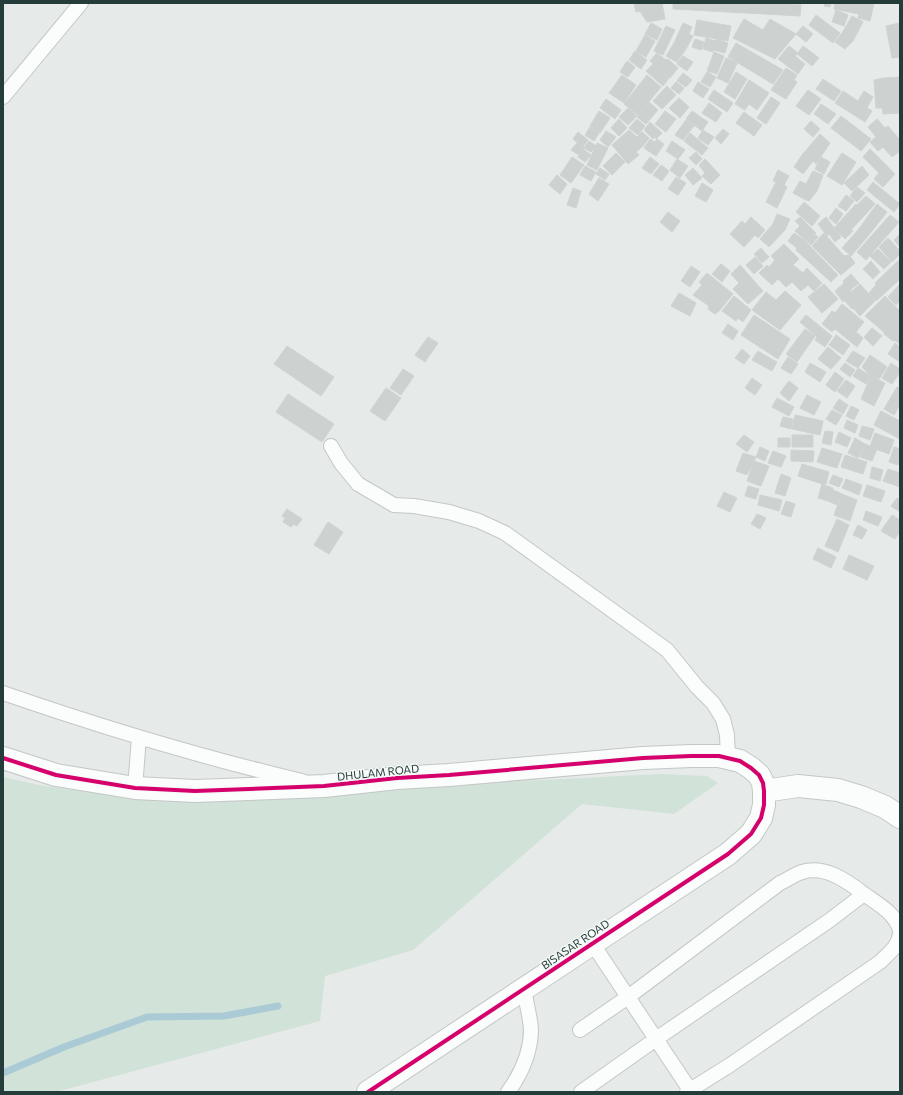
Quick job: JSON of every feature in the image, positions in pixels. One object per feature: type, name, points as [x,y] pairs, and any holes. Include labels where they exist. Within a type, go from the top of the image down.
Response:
[{"type":"street","name":"DHULAM ROAD","points":[[3,758],[56,775],[135,788],[196,791],[324,786],[397,778],[643,758],[719,756],[740,761],[751,768],[759,775],[763,783],[764,791]]},
{"type":"street","points":[[764,791],[798,786],[838,790],[885,807],[900,817]]},
{"type":"street","name":"BISASAR ROAD","points":[[368,1092],[728,854],[751,834],[761,818],[764,805],[764,791]]},
{"type":"lane","points":[[3,97],[81,3]]},
{"type":"lane","points":[[331,446],[341,463],[358,484],[394,505],[414,506],[449,512],[479,521],[505,533],[667,650],[712,703],[723,719],[727,735],[728,758]]},
{"type":"lane","points":[[3,693],[139,737],[250,768],[324,786]]},
{"type":"lane","points":[[135,788],[139,737]]},
{"type":"lane","points":[[580,1030],[628,997],[780,883],[802,872],[818,870],[833,874],[848,882],[887,911],[894,918],[900,930]]},
{"type":"lane","points":[[581,1092],[830,920],[864,894]]},
{"type":"lane","points":[[592,943],[689,1091],[880,962],[895,948],[900,934]]},
{"type":"lane","points":[[508,1092],[523,1068],[531,1039],[531,1027],[524,989]]},
{"type":"green space","points":[[661,774],[707,776],[718,783],[674,814],[582,804],[413,950],[325,976],[320,1021],[56,1092],[3,1092],[3,777],[39,785],[144,800]]},
{"type":"building","points":[[634,3],[662,3],[665,19],[647,22],[640,11],[636,12]]},
{"type":"building","points":[[673,3],[764,3],[801,5],[800,16],[673,9]]},
{"type":"building","points":[[825,3],[831,3],[830,7],[824,6]]},
{"type":"building","points":[[835,3],[874,3],[870,21],[858,18],[859,14],[834,9]]},
{"type":"building","points":[[836,10],[848,15],[844,26],[832,22]]},
{"type":"building","points":[[816,15],[840,33],[833,43],[809,25]]},
{"type":"building","points":[[852,16],[863,22],[853,41],[845,49],[835,42]]},
{"type":"building","points":[[744,19],[763,30],[770,19],[796,34],[775,59],[733,38]]},
{"type":"building","points":[[697,20],[731,26],[728,41],[694,35]]},
{"type":"building","points":[[651,23],[662,29],[657,40],[645,34]]},
{"type":"building","points":[[683,23],[692,27],[689,34],[693,36],[677,62],[666,56]]},
{"type":"building","points":[[900,23],[900,57],[892,58],[886,26]]},
{"type":"building","points":[[666,26],[675,30],[663,55],[654,51]]},
{"type":"building","points":[[803,26],[813,34],[806,42],[796,34]]},
{"type":"building","points":[[645,35],[655,41],[646,57],[636,51]]},
{"type":"building","points":[[706,38],[715,41],[716,39],[728,43],[725,53],[703,49]]},
{"type":"building","points":[[695,39],[704,42],[701,50],[692,47]]},
{"type":"building","points":[[736,43],[783,70],[773,84],[728,57]]},
{"type":"building","points":[[789,46],[798,53],[795,56],[805,64],[798,74],[778,59]]},
{"type":"building","points":[[803,46],[819,58],[812,66],[797,54]]},
{"type":"building","points":[[635,51],[647,60],[641,69],[629,60]]},
{"type":"building","points":[[714,52],[724,56],[717,74],[707,71]]},
{"type":"building","points":[[657,53],[666,60],[668,59],[678,68],[670,78],[650,61]]},
{"type":"building","points":[[683,56],[693,62],[687,71],[677,64]]},
{"type":"building","points":[[726,58],[737,63],[728,83],[717,78]]},
{"type":"building","points":[[627,61],[635,67],[628,77],[620,72]]},
{"type":"building","points":[[653,64],[669,78],[663,86],[646,71]]},
{"type":"building","points":[[786,68],[797,75],[794,80],[797,82],[786,99],[771,90]]},
{"type":"building","points":[[707,72],[716,77],[710,87],[701,82]]},
{"type":"building","points":[[736,72],[747,79],[735,99],[724,92]]},
{"type":"building","points":[[683,73],[692,80],[686,87],[677,81]]},
{"type":"building","points":[[622,75],[636,85],[624,103],[609,93]]},
{"type":"building","points":[[647,75],[661,87],[638,115],[624,104]]},
{"type":"building","points":[[900,77],[900,113],[883,114],[882,108],[876,108],[874,80]]},
{"type":"building","points":[[823,79],[841,91],[834,101],[816,89]]},
{"type":"building","points":[[749,80],[769,93],[757,110],[749,104],[745,110],[735,104]]},
{"type":"building","points":[[676,82],[684,88],[679,94],[671,88]]},
{"type":"building","points":[[698,82],[709,89],[703,98],[693,91]]},
{"type":"building","points":[[667,86],[676,95],[662,109],[653,101]]},
{"type":"building","points":[[714,90],[733,103],[727,112],[708,99]]},
{"type":"building","points":[[808,90],[821,99],[809,115],[796,106]]},
{"type":"building","points":[[843,91],[858,101],[864,91],[873,97],[867,108],[872,111],[865,122],[835,103]]},
{"type":"building","points":[[771,97],[780,103],[766,124],[757,118]]},
{"type":"building","points":[[679,98],[689,107],[680,118],[669,108]]},
{"type":"building","points":[[606,99],[621,110],[615,119],[600,108]]},
{"type":"building","points":[[649,102],[658,110],[646,124],[637,117]]},
{"type":"building","points":[[709,103],[722,113],[716,122],[702,113]]},
{"type":"building","points":[[821,104],[836,114],[828,124],[814,114]]},
{"type":"building","points":[[628,108],[637,116],[628,125],[619,117]]},
{"type":"building","points":[[599,111],[610,118],[600,133],[590,126]]},
{"type":"building","points":[[665,111],[676,119],[666,132],[655,124]]},
{"type":"building","points":[[692,111],[708,122],[702,131],[686,119]]},
{"type":"building","points":[[744,112],[762,125],[754,136],[736,123]]},
{"type":"building","points":[[841,116],[871,139],[861,151],[831,128]]},
{"type":"building","points":[[619,119],[627,128],[619,136],[611,128]]},
{"type":"building","points":[[637,119],[645,126],[638,135],[629,128]]},
{"type":"building","points":[[877,119],[885,128],[888,126],[900,140],[900,151],[892,157],[883,147],[878,151],[870,142],[876,137],[868,127]]},
{"type":"building","points":[[686,120],[694,126],[683,140],[675,135]]},
{"type":"building","points":[[811,121],[820,129],[813,137],[804,129]]},
{"type":"building","points":[[650,122],[662,133],[656,139],[655,137],[653,139],[644,130]]},
{"type":"building","points":[[590,127],[599,133],[594,141],[585,135]]},
{"type":"building","points":[[723,129],[729,134],[721,144],[715,138]]},
{"type":"building","points":[[629,130],[637,137],[642,132],[649,138],[636,152],[639,155],[628,164],[612,145]]},
{"type":"building","points":[[703,130],[714,137],[708,145],[698,138]]},
{"type":"building","points":[[606,131],[616,137],[608,147],[600,140]]},
{"type":"building","points":[[578,132],[588,140],[583,147],[573,139]]},
{"type":"building","points":[[690,133],[708,148],[702,155],[684,141]]},
{"type":"building","points":[[820,134],[830,143],[816,164],[813,161],[803,174],[794,167]]},
{"type":"building","points":[[650,139],[655,142],[657,139],[664,144],[656,156],[644,148]]},
{"type":"building","points":[[589,141],[596,146],[591,152],[584,148]]},
{"type":"building","points":[[672,141],[685,150],[678,159],[666,151]]},
{"type":"building","points":[[577,143],[584,148],[579,155],[571,150]]},
{"type":"building","points":[[597,143],[608,148],[597,170],[587,165]]},
{"type":"building","points":[[583,149],[591,155],[585,162],[578,157]]},
{"type":"building","points":[[870,149],[895,174],[883,187],[874,179],[879,173],[863,157]]},
{"type":"building","points":[[696,152],[702,159],[696,165],[689,158]]},
{"type":"building","points":[[616,153],[625,162],[612,175],[603,166]]},
{"type":"building","points":[[842,153],[856,162],[842,185],[827,176]]},
{"type":"building","points":[[572,157],[584,165],[571,183],[560,175]]},
{"type":"building","points":[[650,157],[659,164],[651,174],[642,168]]},
{"type":"building","points":[[821,157],[830,162],[824,174],[815,169]]},
{"type":"building","points":[[677,159],[688,166],[680,178],[670,170]]},
{"type":"building","points":[[705,159],[720,175],[711,184],[702,176],[705,173],[699,165]]},
{"type":"building","points":[[661,165],[669,171],[662,181],[653,175]]},
{"type":"building","points":[[585,166],[596,172],[591,181],[580,175]]},
{"type":"building","points":[[862,166],[869,175],[852,191],[844,183]]},
{"type":"building","points":[[600,168],[609,174],[605,180],[596,174]]},
{"type":"building","points":[[693,168],[702,178],[693,185],[685,175]]},
{"type":"building","points":[[778,170],[789,176],[784,185],[787,187],[777,208],[766,202],[776,182],[773,181]]},
{"type":"building","points":[[813,171],[823,175],[817,191],[809,201],[793,193],[800,181],[806,184]]},
{"type":"building","points":[[557,175],[567,184],[560,194],[549,185]]},
{"type":"building","points":[[676,177],[686,183],[678,195],[668,189]]},
{"type":"building","points":[[599,178],[609,184],[598,201],[589,194]]},
{"type":"building","points":[[873,182],[900,204],[894,212],[867,190]]},
{"type":"building","points":[[702,183],[713,190],[706,202],[695,196]]},
{"type":"building","points":[[857,187],[865,193],[857,202],[850,196]]},
{"type":"building","points":[[573,188],[581,191],[576,208],[567,205]]},
{"type":"building","points":[[846,195],[854,201],[846,211],[838,206]]},
{"type":"building","points":[[866,196],[875,204],[851,230],[853,231],[845,239],[834,228],[856,204],[857,205]]},
{"type":"building","points":[[804,202],[820,216],[812,226],[796,212]]},
{"type":"building","points":[[877,204],[887,212],[851,256],[842,248],[858,230]]},
{"type":"building","points":[[836,208],[843,214],[836,224],[829,218]]},
{"type":"building","points":[[668,212],[680,221],[672,232],[660,222]]},
{"type":"building","points":[[777,214],[790,219],[785,230],[769,247],[760,239],[773,224]]},
{"type":"building","points":[[890,215],[899,222],[866,260],[857,252]]},
{"type":"building","points":[[751,217],[765,230],[758,238],[755,235],[744,247],[730,234],[742,221],[745,224]]},
{"type":"building","points":[[800,217],[818,237],[811,245],[795,231],[800,226],[795,221]]},
{"type":"building","points":[[826,217],[841,237],[835,242],[829,234],[827,236],[818,224]]},
{"type":"building","points":[[794,233],[804,240],[838,275],[831,282],[788,241]]},
{"type":"building","points":[[824,233],[844,256],[849,255],[855,263],[841,275],[812,246]]},
{"type":"building","points":[[900,234],[900,247],[894,240]]},
{"type":"building","points":[[888,238],[900,251],[900,254],[892,262],[879,247]]},
{"type":"building","points":[[784,244],[799,259],[793,265],[803,273],[807,268],[822,283],[814,291],[808,285],[801,291],[792,282],[786,287],[778,279],[772,285],[759,273],[767,265],[769,267],[775,260],[771,256]]},
{"type":"building","points":[[761,248],[769,257],[762,263],[754,254]]},
{"type":"building","points":[[878,249],[891,262],[884,269],[870,256]]},
{"type":"building","points":[[755,257],[763,266],[754,274],[746,265]]},
{"type":"building","points":[[899,260],[900,279],[876,301],[869,293],[876,285],[875,283]]},
{"type":"building","points":[[871,261],[880,272],[873,279],[863,269]]},
{"type":"building","points":[[721,264],[730,271],[722,282],[712,274]]},
{"type":"building","points":[[740,265],[763,291],[748,304],[733,289],[739,283],[731,274]]},
{"type":"building","points":[[691,266],[700,272],[690,287],[681,281]]},
{"type":"building","points":[[707,273],[733,294],[715,314],[708,309],[709,306],[693,295],[702,285],[699,282]]},
{"type":"building","points":[[851,274],[859,283],[850,290],[861,301],[852,309],[844,300],[843,302],[835,291]]},
{"type":"building","points":[[824,284],[838,299],[822,313],[808,297]]},
{"type":"building","points":[[860,284],[875,301],[860,316],[853,308],[861,301],[852,291]]},
{"type":"building","points":[[900,284],[900,301],[896,305],[888,297]]},
{"type":"building","points":[[785,291],[801,305],[780,330],[752,310],[766,292],[776,300]]},
{"type":"building","points":[[679,293],[696,303],[690,316],[671,306]]},
{"type":"building","points":[[734,296],[751,310],[743,322],[738,318],[736,321],[722,311]]},
{"type":"building","points":[[885,296],[900,310],[900,344],[884,334],[884,332],[865,316]]},
{"type":"building","points":[[842,304],[864,322],[856,332],[863,338],[857,347],[835,329],[832,332],[822,324],[832,311],[835,313]]},
{"type":"building","points":[[754,315],[790,339],[778,359],[741,335]]},
{"type":"building","points":[[806,315],[832,336],[825,347],[815,340],[817,337],[800,322]]},
{"type":"building","points":[[728,324],[738,331],[733,340],[722,333]]},
{"type":"building","points":[[872,328],[882,336],[873,346],[864,337]]},
{"type":"building","points":[[805,329],[815,336],[797,362],[786,354]]},
{"type":"building","points":[[836,335],[850,345],[843,355],[829,345]]},
{"type":"building","points":[[428,337],[438,343],[425,362],[415,355]]},
{"type":"building","points":[[895,343],[900,347],[900,362],[888,354]]},
{"type":"building","points":[[287,346],[334,377],[321,396],[274,364]]},
{"type":"building","points":[[828,347],[841,358],[831,369],[818,359]]},
{"type":"building","points":[[742,349],[750,356],[744,364],[735,358]]},
{"type":"building","points":[[758,351],[766,356],[761,365],[752,360]]},
{"type":"building","points":[[853,351],[865,358],[858,368],[846,361]]},
{"type":"building","points":[[870,355],[887,367],[879,379],[871,376],[862,367]]},
{"type":"building","points":[[766,356],[777,362],[772,371],[761,365]]},
{"type":"building","points":[[788,357],[798,364],[791,374],[781,368]]},
{"type":"building","points":[[810,363],[826,372],[820,382],[805,372]]},
{"type":"building","points":[[845,363],[855,370],[850,377],[840,369]]},
{"type":"building","points":[[891,363],[900,369],[900,372],[892,384],[882,378]]},
{"type":"building","points":[[858,368],[871,376],[866,384],[853,376]]},
{"type":"building","points":[[403,369],[414,376],[401,395],[390,388]]},
{"type":"building","points":[[835,372],[844,379],[835,392],[826,385]]},
{"type":"building","points":[[871,376],[885,383],[874,406],[861,399]]},
{"type":"building","points":[[752,378],[762,385],[755,395],[745,388]]},
{"type":"building","points":[[846,380],[855,386],[847,398],[837,391]]},
{"type":"building","points":[[789,381],[798,388],[789,401],[780,393]]},
{"type":"building","points":[[897,387],[900,388],[900,405],[894,415],[884,409]]},
{"type":"building","points":[[386,388],[401,398],[385,421],[370,411]]},
{"type":"building","points":[[288,394],[334,424],[322,442],[276,412]]},
{"type":"building","points":[[807,395],[821,402],[814,415],[800,408]]},
{"type":"building","points":[[777,398],[794,407],[789,416],[772,407]]},
{"type":"building","points":[[839,399],[848,405],[843,414],[833,408]]},
{"type":"building","points":[[851,406],[859,410],[854,420],[846,416]]},
{"type":"building","points":[[832,410],[842,415],[836,425],[826,419]]},
{"type":"building","points":[[881,411],[900,421],[900,439],[874,425]]},
{"type":"building","points":[[795,415],[823,421],[820,435],[792,429]]},
{"type":"building","points":[[783,417],[793,419],[791,429],[780,426]]},
{"type":"building","points":[[847,420],[858,425],[855,433],[844,428]]},
{"type":"building","points":[[862,426],[874,429],[870,440],[859,436]]},
{"type":"building","points":[[825,431],[833,432],[831,445],[822,443]]},
{"type":"building","points":[[839,432],[851,438],[847,447],[835,442]]},
{"type":"building","points":[[875,433],[894,440],[889,454],[870,447]]},
{"type":"building","points":[[744,435],[754,442],[747,452],[736,444]]},
{"type":"building","points":[[792,435],[813,435],[813,447],[792,447]]},
{"type":"building","points":[[778,438],[790,438],[790,447],[778,447]]},
{"type":"building","points":[[855,438],[865,444],[858,458],[848,453]]},
{"type":"building","points":[[865,444],[877,449],[872,461],[860,457]]},
{"type":"building","points":[[760,447],[769,451],[765,461],[756,457]]},
{"type":"building","points":[[894,447],[900,449],[900,459],[898,465],[889,462]]},
{"type":"building","points":[[822,448],[842,454],[837,468],[817,462]]},
{"type":"building","points":[[791,450],[814,451],[813,462],[791,461]]},
{"type":"building","points":[[773,451],[786,456],[781,467],[768,463]]},
{"type":"building","points":[[743,453],[756,457],[747,475],[736,471]]},
{"type":"building","points":[[845,455],[867,462],[863,474],[841,467]]},
{"type":"building","points":[[754,461],[769,466],[761,486],[747,481]]},
{"type":"building","points":[[802,464],[829,472],[826,484],[798,476]]},
{"type":"building","points":[[872,467],[883,470],[880,481],[870,478]]},
{"type":"building","points":[[888,469],[900,473],[900,487],[883,481]]},
{"type":"building","points":[[781,474],[791,478],[785,496],[775,493]]},
{"type":"building","points":[[833,475],[843,479],[839,487],[829,483]]},
{"type":"building","points":[[846,479],[862,485],[859,495],[842,488]]},
{"type":"building","points":[[822,484],[833,488],[828,501],[818,498]]},
{"type":"building","points":[[867,485],[885,491],[881,502],[863,496]]},
{"type":"building","points":[[748,486],[759,489],[756,499],[745,496]]},
{"type":"building","points":[[833,490],[842,494],[837,505],[828,501]]},
{"type":"building","points":[[724,492],[737,498],[730,512],[717,506]]},
{"type":"building","points":[[842,494],[857,500],[850,521],[834,515]]},
{"type":"building","points":[[760,495],[782,500],[779,511],[758,505]]},
{"type":"building","points":[[897,498],[900,500],[900,512],[891,506]]},
{"type":"building","points":[[786,501],[795,504],[791,517],[781,514]]},
{"type":"building","points":[[287,509],[302,519],[297,526],[293,524],[291,527],[283,522],[285,518],[282,516]]},
{"type":"building","points":[[866,511],[882,517],[878,526],[863,520]]},
{"type":"building","points":[[757,514],[766,518],[760,529],[751,524]]},
{"type":"building","points":[[892,515],[900,520],[900,531],[895,539],[881,531]]},
{"type":"building","points":[[837,519],[849,525],[838,552],[825,546]]},
{"type":"building","points":[[328,522],[343,532],[329,554],[314,545]]},
{"type":"building","points":[[858,525],[867,530],[862,539],[853,535]]},
{"type":"building","points":[[818,548],[836,557],[831,568],[813,559]]},
{"type":"building","points":[[849,555],[874,566],[867,580],[843,569]]},
{"type":"waterway","points":[[3,1073],[64,1047],[147,1017],[224,1016],[278,1006]]},
{"type":"cycle path","points":[[3,758],[56,775],[135,788],[195,791],[324,786],[397,778],[449,775],[643,758],[691,756],[719,756],[740,761],[759,775],[763,783],[764,791],[764,805],[761,818],[751,834],[728,854],[368,1092]]}]
